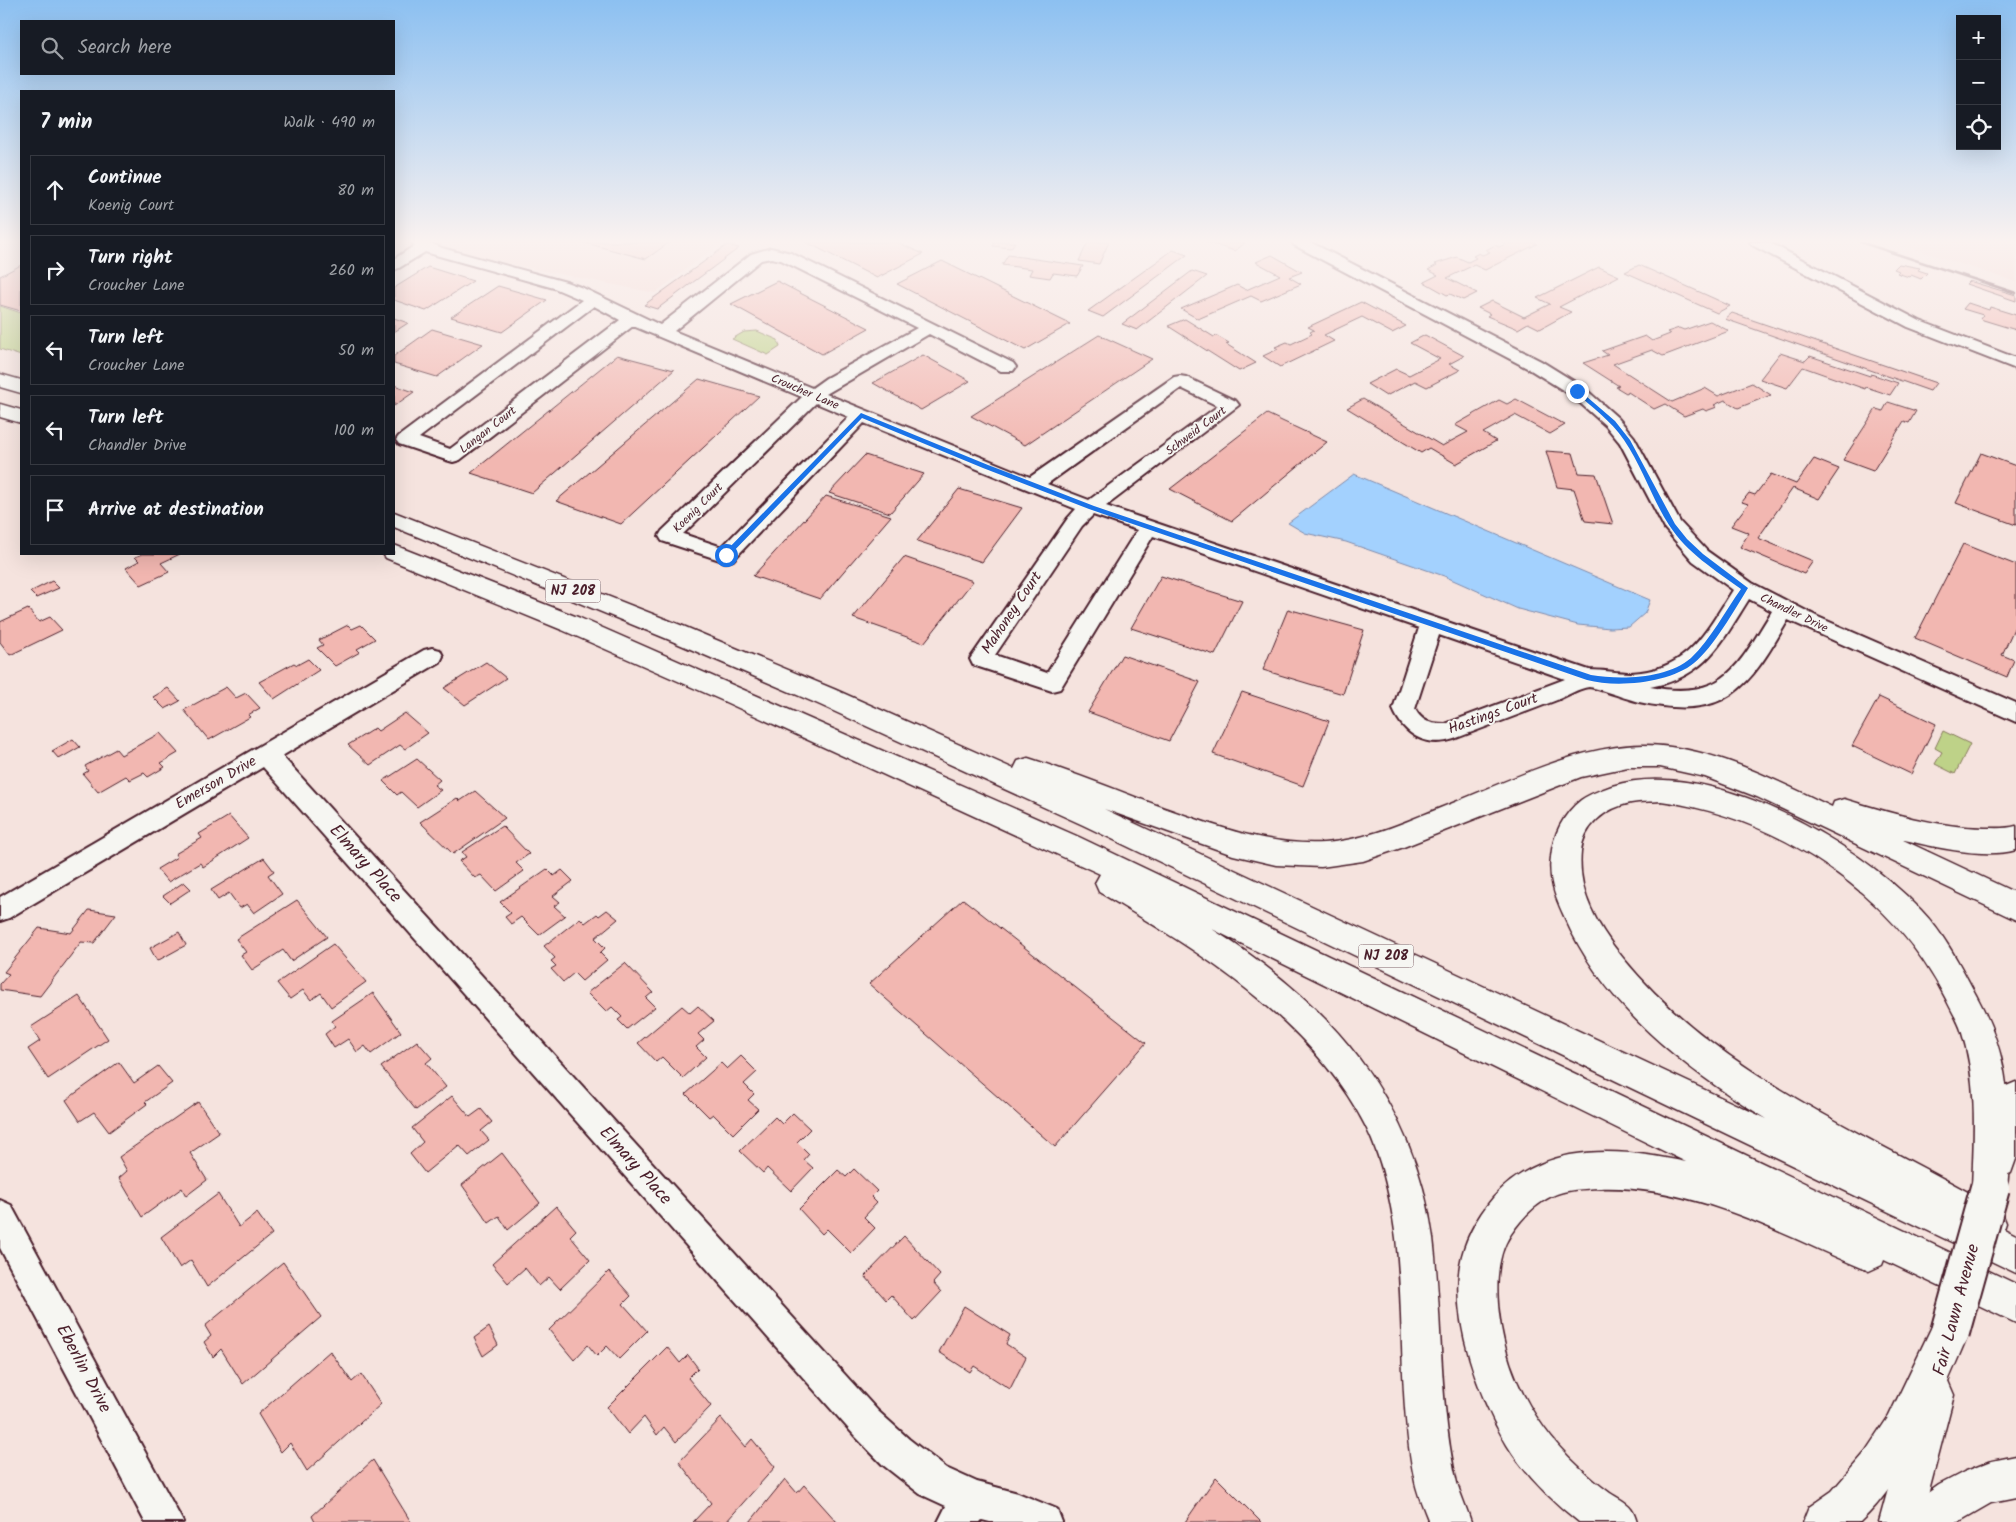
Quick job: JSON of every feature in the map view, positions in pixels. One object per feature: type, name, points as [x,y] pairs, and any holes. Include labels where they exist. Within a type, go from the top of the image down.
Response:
[{"type":"main road","points":[[0,380],[20,387]]},
{"type":"main road","points":[[0,410],[20,417]]},
{"type":"main road","name":"NJ 208","points":[[395,519],[598,600],[752,665],[1093,817],[2016,1254]]},
{"type":"main road","name":"NJ 208","points":[[395,553],[626,648],[932,783],[1154,886],[2016,1304]]},
{"type":"main road","points":[[752,665],[1216,839],[1254,849],[1289,854],[1324,855],[1386,841],[1578,766],[1611,758],[1645,756],[1686,761],[1895,826],[1934,835],[1972,840],[2016,838]]},
{"type":"main road","points":[[1726,772],[1767,789],[2016,907]]},
{"type":"main road","points":[[932,783],[1160,912],[1204,938],[1245,967],[1312,1026],[1338,1055],[1362,1088],[1381,1121],[1396,1156],[1408,1195],[1414,1236],[1428,1433],[1437,1483],[1450,1522]]},
{"type":"main road","points":[[1990,1188],[1992,1115],[1988,1074],[1979,1032],[1937,952],[1904,914],[1874,886],[1839,859],[1765,818],[1727,803],[1690,793],[1661,790],[1632,791],[1606,799],[1586,811],[1572,829],[1564,852],[1565,874],[1572,904],[1590,938],[1616,974],[1654,1015],[1687,1045],[1726,1074],[1775,1105],[2016,1238]]},
{"type":"main road","name":"Fair Lawn Avenue","points":[[1900,1522],[1950,1332],[2016,1099]]},
{"type":"main road","points":[[1616,1522],[1570,1487],[1534,1449],[1505,1400],[1487,1355],[1479,1310],[1479,1266],[1484,1251],[1492,1228],[1516,1197],[1547,1179],[1583,1171],[1625,1170],[1670,1176],[1715,1189],[1766,1208],[2016,1316]]},
{"type":"main road","points":[[1824,1522],[1847,1506],[1878,1470],[1903,1430],[1950,1332]]},
{"type":"main road","points":[[1923,1522],[1945,1504],[1980,1487],[2016,1477]]},
{"type":"street","name":"Langan Court","points":[[575,313],[404,440],[453,456],[631,319]]},
{"type":"street","name":"Croucher Lane","points":[[620,313],[861,415],[1092,508],[1631,692],[1665,698],[1690,698],[1712,694],[1731,685],[1743,672],[1783,610]]},
{"type":"street","points":[[662,332],[686,313]]},
{"type":"street","points":[[898,313],[1006,367]]},
{"type":"street","name":"Chandler Drive","points":[[1435,313],[1535,365],[1577,391],[1612,422],[1628,441],[1672,525],[1700,556],[1745,588],[1783,610],[2016,713]]},
{"type":"street","points":[[1893,313],[1914,324],[2016,364]]},
{"type":"street","name":"Koenig Court","points":[[861,415],[726,555],[669,536],[814,395],[832,382],[928,328]]},
{"type":"street","name":"Schweid Court","points":[[1032,485],[1180,381],[1230,405],[1092,508]]},
{"type":"street","name":"Mahoney Court","points":[[1092,508],[1075,522],[981,659],[1052,683],[1149,527]]},
{"type":"street","name":"Croucher Lane","points":[[1590,678],[1612,682],[1634,680],[1677,670],[1692,661],[1705,647],[1745,588]]},
{"type":"street","name":"Hastings Court","points":[[1431,625],[1404,709],[1408,720],[1419,728],[1432,733],[1446,733],[1590,678]]},
{"type":"street","name":"Emerson Drive","points":[[0,910],[432,656]]},
{"type":"street","name":"Elmary Place","points":[[266,754],[866,1423],[896,1452],[933,1480],[966,1511],[1018,1511],[1044,1522]]},
{"type":"street","name":"Eberlin Drive","points":[[0,1216],[165,1522]]},
{"type":"green space","points":[[0,313],[20,313],[20,356],[0,349]]},
{"type":"green space","points":[[757,331],[778,340],[780,347],[768,355],[732,339],[744,332]]},
{"type":"green space","points":[[1943,731],[1970,744],[1955,774],[1935,764],[1942,752],[1935,748]]},
{"type":"water","points":[[1354,474],[1650,600],[1645,613],[1629,627],[1610,628],[1578,625],[1518,609],[1444,576],[1346,542],[1305,533],[1288,523]]},
{"type":"building","points":[[457,313],[529,313],[502,332],[451,317]]},
{"type":"building","points":[[747,313],[840,313],[869,328],[822,354]]},
{"type":"building","points":[[953,313],[1048,313],[1070,324],[1025,350]]},
{"type":"building","points":[[1093,313],[1108,313],[1103,317]]},
{"type":"building","points":[[1136,313],[1159,313],[1137,330],[1122,324]]},
{"type":"building","points":[[1188,313],[1212,313],[1198,319]]},
{"type":"building","points":[[1338,313],[1382,313],[1406,326],[1392,333],[1362,317],[1324,335],[1334,341],[1280,367],[1263,356],[1278,349],[1275,347],[1287,342],[1291,344],[1312,334],[1310,332],[1314,330],[1308,327]]},
{"type":"building","points":[[1488,313],[1516,313],[1524,317],[1532,313],[1569,313],[1540,329],[1528,323],[1518,329],[1487,316],[1490,314]]},
{"type":"building","points":[[1732,313],[1936,383],[1930,391],[1725,319]]},
{"type":"building","points":[[1976,313],[2010,313],[2016,315],[2016,330],[1980,319],[1983,315]]},
{"type":"building","points":[[395,318],[408,323],[395,331]]},
{"type":"building","points":[[1185,319],[1214,337],[1217,336],[1229,343],[1226,344],[1256,363],[1239,371],[1168,326]]},
{"type":"building","points":[[1710,321],[1729,331],[1663,356],[1652,350],[1613,364],[1672,402],[1705,388],[1718,396],[1752,383],[1771,395],[1738,408],[1725,400],[1714,405],[1717,407],[1706,411],[1703,409],[1684,416],[1665,404],[1654,409],[1628,392],[1626,393],[1616,387],[1619,386],[1583,363],[1608,355],[1602,351],[1645,336],[1652,341],[1670,334],[1667,332],[1679,328],[1684,330]]},
{"type":"building","points":[[432,329],[483,344],[437,377],[395,364],[395,355]]},
{"type":"building","points":[[1099,335],[1152,359],[1025,445],[971,416]]},
{"type":"building","points":[[1425,335],[1464,356],[1449,364],[1460,370],[1427,387],[1415,381],[1386,396],[1367,384],[1396,369],[1409,375],[1440,359],[1410,343]]},
{"type":"building","points":[[1780,353],[1805,361],[1810,356],[1870,376],[1871,374],[1898,383],[1890,395],[1866,387],[1865,389],[1803,367],[1787,388],[1760,379]]},
{"type":"building","points":[[617,355],[674,370],[532,493],[471,473]]},
{"type":"building","points":[[923,355],[970,381],[921,410],[873,383]]},
{"type":"building","points":[[699,379],[759,396],[621,524],[556,501]]},
{"type":"building","points":[[395,385],[414,392],[395,405]]},
{"type":"building","points":[[1363,399],[1442,446],[1468,432],[1455,425],[1499,400],[1507,404],[1516,399],[1565,425],[1550,434],[1515,415],[1483,433],[1496,441],[1456,464],[1429,448],[1421,453],[1347,408]]},
{"type":"building","points":[[1888,402],[1916,411],[1909,423],[1904,421],[1873,471],[1843,460],[1876,409],[1883,411]]},
{"type":"building","points":[[1267,414],[1327,442],[1232,521],[1170,489]]},
{"type":"building","points":[[1546,451],[1573,453],[1579,473],[1596,474],[1613,524],[1585,521],[1574,489],[1557,487]]},
{"type":"building","points":[[1981,453],[2016,466],[2016,525],[1956,503]]},
{"type":"building","points":[[865,455],[924,474],[890,513],[829,493]]},
{"type":"building","points":[[1814,459],[1839,469],[1819,499],[1793,488],[1758,538],[1813,561],[1804,574],[1740,547],[1749,533],[1731,526],[1748,504],[1742,502],[1749,493],[1755,495],[1771,474],[1796,484]]},
{"type":"building","points":[[959,489],[1022,508],[982,562],[917,541]]},
{"type":"building","points":[[826,496],[891,516],[820,599],[753,576]]},
{"type":"building","points":[[1963,544],[2016,565],[2016,624],[2002,655],[2014,660],[2007,677],[1915,638]]},
{"type":"building","points":[[140,555],[178,555],[161,563],[169,572],[141,585],[126,568],[139,561],[135,557]]},
{"type":"building","points":[[904,557],[973,581],[924,643],[853,618]]},
{"type":"building","points":[[1161,576],[1242,601],[1215,655],[1131,628]]},
{"type":"building","points":[[52,581],[59,588],[36,598],[30,592]]},
{"type":"building","points":[[28,609],[39,622],[50,617],[62,630],[10,655],[0,642],[0,622]]},
{"type":"building","points":[[1288,609],[1364,630],[1343,694],[1263,670]]},
{"type":"building","points":[[348,625],[352,629],[361,625],[375,639],[357,649],[360,652],[335,666],[317,648],[323,645],[319,640]]},
{"type":"building","points":[[1122,655],[1200,682],[1169,741],[1088,712]]},
{"type":"building","points":[[308,659],[319,670],[274,699],[259,682],[294,663],[297,665]]},
{"type":"building","points":[[486,662],[506,678],[465,705],[444,688]]},
{"type":"building","points":[[226,687],[236,698],[246,693],[260,708],[248,715],[250,717],[209,740],[184,710]]},
{"type":"building","points":[[168,688],[180,701],[165,709],[153,697]]},
{"type":"building","points":[[1242,692],[1329,721],[1303,786],[1213,754]]},
{"type":"building","points":[[1879,697],[1936,724],[1911,774],[1852,746]]},
{"type":"building","points":[[405,713],[428,733],[405,749],[400,745],[370,765],[348,745],[375,728],[378,731]]},
{"type":"building","points":[[160,733],[178,753],[161,763],[165,767],[148,777],[144,773],[130,780],[126,776],[98,792],[83,774],[88,771],[85,766],[116,749],[121,755]]},
{"type":"building","points":[[73,739],[80,747],[59,759],[52,751]]},
{"type":"building","points":[[417,759],[440,780],[434,785],[441,790],[417,807],[401,792],[397,795],[383,781]]},
{"type":"building","points":[[475,791],[505,818],[453,854],[420,822],[457,798],[460,801]]},
{"type":"building","points":[[229,816],[248,838],[203,867],[200,863],[168,882],[157,869],[177,857],[175,854],[202,838],[199,834]]},
{"type":"building","points":[[502,826],[529,854],[516,863],[524,871],[496,891],[481,875],[475,878],[459,861],[466,857],[462,852]]},
{"type":"building","points":[[264,858],[274,871],[268,875],[282,894],[254,913],[247,904],[240,908],[229,893],[218,900],[211,890]]},
{"type":"building","points":[[547,869],[554,876],[562,870],[573,881],[553,896],[560,902],[554,906],[565,916],[539,935],[521,917],[511,924],[505,917],[511,913],[500,902]]},
{"type":"building","points":[[184,882],[191,889],[170,903],[163,896]]},
{"type":"building","points":[[963,899],[1146,1043],[1055,1147],[869,984]]},
{"type":"building","points":[[297,900],[327,937],[291,961],[283,950],[252,970],[241,955],[246,952],[236,939]]},
{"type":"building","points":[[89,910],[116,914],[94,943],[81,942],[40,996],[0,990],[0,984],[9,974],[4,972],[39,928],[71,933]]},
{"type":"building","points":[[607,910],[618,919],[595,938],[605,948],[600,953],[607,960],[582,981],[574,973],[563,982],[551,969],[556,966],[551,961],[555,958],[544,946],[580,918],[585,923],[597,914],[599,916]]},
{"type":"building","points":[[179,932],[186,945],[157,961],[150,948]]},
{"type":"building","points":[[333,944],[366,982],[331,1007],[321,993],[311,1000],[303,990],[290,999],[277,983]]},
{"type":"building","points":[[625,963],[653,992],[646,998],[655,1007],[627,1029],[618,1020],[622,1017],[612,1007],[606,1012],[587,993]]},
{"type":"building","points":[[373,993],[401,1032],[371,1054],[365,1046],[357,1052],[348,1039],[334,1048],[325,1034],[335,1026],[332,1021]]},
{"type":"building","points":[[79,996],[108,1039],[48,1079],[28,1049],[40,1041],[31,1027]]},
{"type":"building","points":[[682,1006],[690,1013],[698,1006],[714,1021],[698,1034],[704,1040],[696,1047],[706,1057],[683,1078],[662,1057],[656,1062],[638,1043]]},
{"type":"building","points":[[417,1041],[432,1058],[426,1063],[446,1087],[416,1110],[381,1067]]},
{"type":"building","points":[[741,1056],[757,1072],[744,1084],[754,1094],[748,1100],[758,1109],[733,1134],[713,1114],[709,1117],[686,1094],[721,1063],[727,1069]]},
{"type":"building","points":[[119,1062],[134,1083],[158,1066],[172,1083],[145,1102],[147,1104],[109,1132],[94,1112],[80,1121],[66,1100]]},
{"type":"building","points":[[452,1096],[470,1117],[481,1109],[492,1122],[481,1131],[489,1140],[469,1156],[459,1145],[425,1173],[410,1154],[423,1142],[412,1128]]},
{"type":"building","points":[[198,1102],[219,1133],[190,1153],[207,1180],[186,1196],[182,1188],[142,1217],[119,1178],[127,1171],[119,1157]]},
{"type":"building","points":[[793,1113],[810,1129],[797,1142],[809,1154],[804,1160],[813,1168],[791,1191],[767,1168],[763,1173],[740,1151],[775,1117],[782,1124]]},
{"type":"building","points":[[502,1153],[540,1203],[508,1230],[499,1216],[489,1223],[462,1185]]},
{"type":"building","points":[[854,1169],[877,1191],[871,1197],[877,1203],[864,1217],[875,1228],[851,1253],[827,1229],[822,1234],[799,1209],[838,1170],[846,1177]]},
{"type":"building","points":[[218,1194],[239,1227],[257,1213],[272,1234],[207,1287],[191,1260],[180,1268],[161,1237]]},
{"type":"building","points":[[556,1206],[576,1230],[570,1236],[590,1260],[560,1289],[549,1277],[539,1286],[525,1268],[508,1283],[492,1264]]},
{"type":"building","points":[[904,1236],[940,1275],[933,1283],[941,1292],[914,1321],[891,1295],[886,1300],[865,1276]]},
{"type":"building","points":[[283,1262],[321,1317],[243,1384],[221,1349],[213,1357],[204,1342],[211,1336],[205,1326]]},
{"type":"building","points":[[609,1271],[631,1296],[623,1304],[647,1331],[619,1359],[607,1346],[597,1356],[588,1345],[574,1360],[549,1330]]},
{"type":"building","points":[[964,1306],[1010,1335],[1006,1344],[1026,1357],[1010,1389],[974,1366],[970,1372],[939,1352]]},
{"type":"building","points":[[489,1327],[498,1345],[483,1356],[474,1338]]},
{"type":"building","points":[[667,1347],[680,1363],[688,1355],[698,1368],[688,1378],[711,1406],[676,1442],[664,1427],[657,1435],[644,1417],[628,1434],[607,1407]]},
{"type":"building","points":[[330,1351],[352,1382],[361,1374],[381,1404],[307,1471],[290,1443],[281,1452],[258,1414]]},
{"type":"building","points":[[721,1418],[745,1447],[752,1439],[775,1467],[726,1522],[693,1522],[711,1503],[679,1462]]},
{"type":"building","points":[[373,1460],[411,1522],[315,1522],[312,1516]]},
{"type":"building","points":[[1216,1477],[1261,1522],[1185,1522]]},
{"type":"building","points":[[785,1479],[797,1493],[804,1485],[837,1522],[750,1522]]},
{"type":"route","points":[[726,555],[861,415],[986,467],[1092,508],[1551,666],[1590,678],[1612,682],[1656,677],[1677,670],[1692,661],[1705,647],[1745,588],[1700,556],[1672,525],[1628,441],[1612,422],[1577,391]]}]
